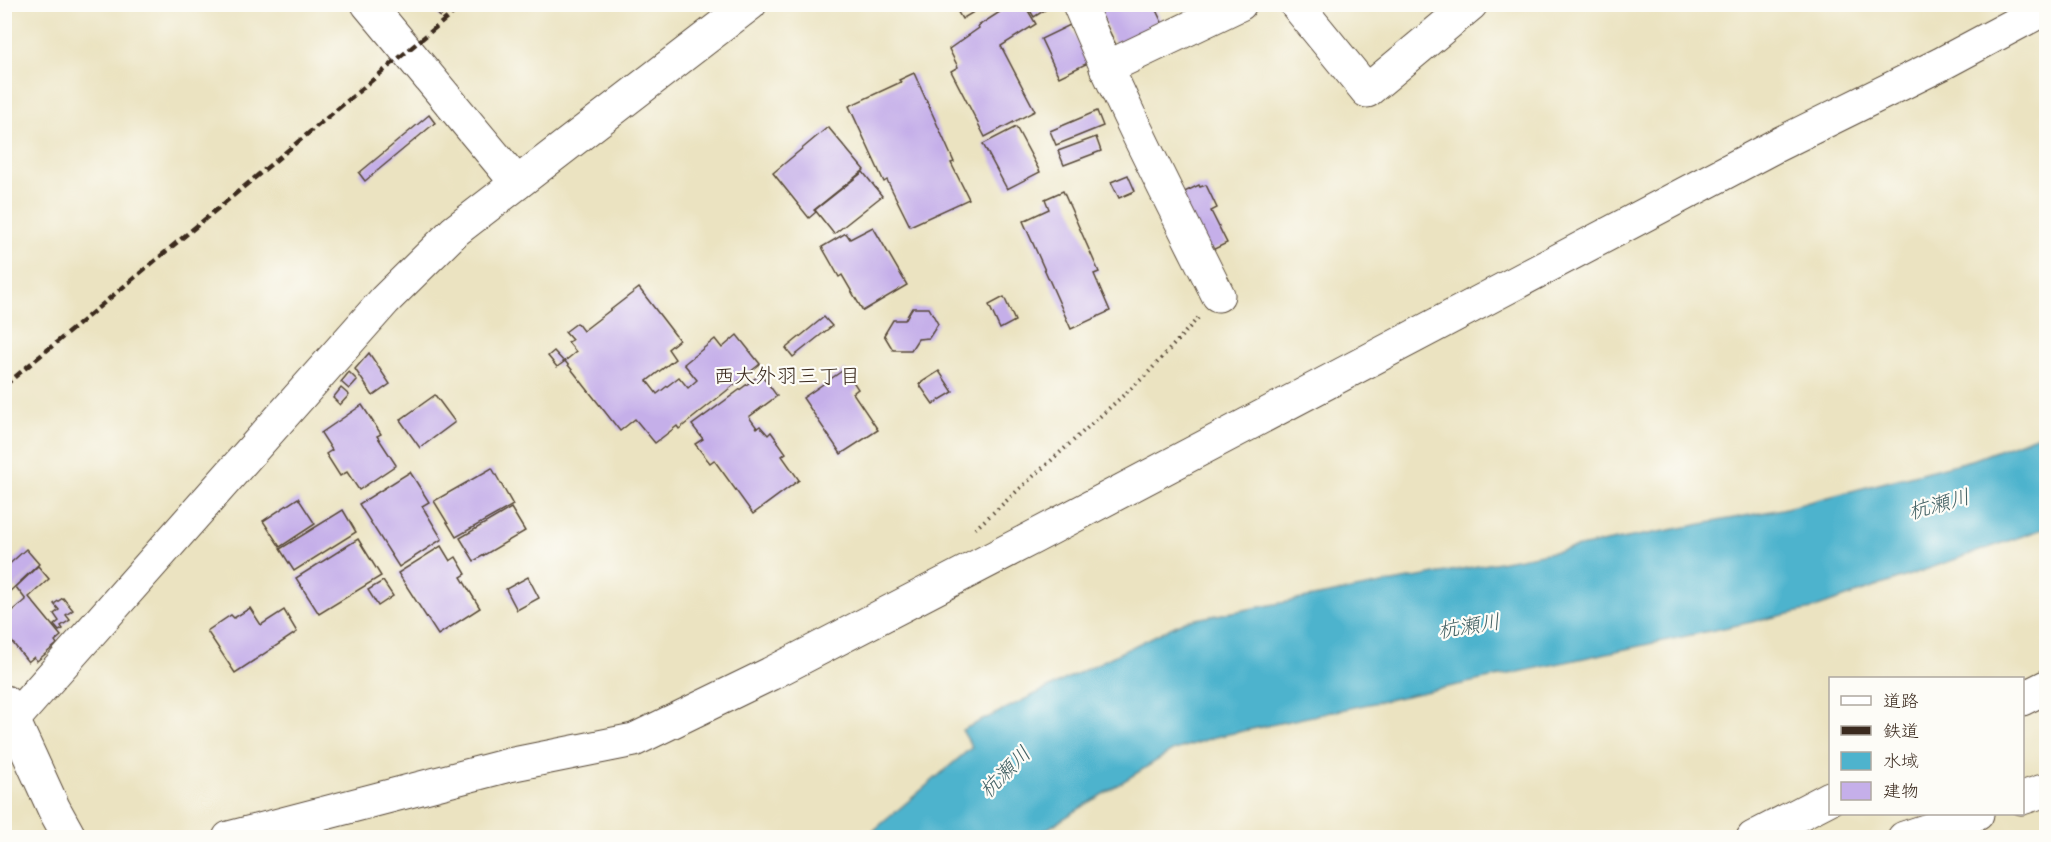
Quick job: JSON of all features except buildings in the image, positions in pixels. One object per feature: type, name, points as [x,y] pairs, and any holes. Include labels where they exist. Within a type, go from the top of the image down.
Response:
[{"type":"street","points":[[70,837],[8,716],[385,300],[455,231],[750,4]]},
{"type":"street","points":[[1079,4],[1106,68],[1154,169],[1218,295]]},
{"type":"street","points":[[1106,68],[1240,4]]},
{"type":"street","points":[[1296,4],[1367,91],[1471,4]]},
{"type":"street","points":[[229,837],[509,765],[634,740],[770,674],[1023,543],[1777,145],[1941,64],[2046,8]]},
{"type":"street","points":[[375,13],[517,183]]},
{"type":"street","points":[[2024,698],[2046,687]]},
{"type":"street","points":[[2024,797],[2046,790]]},
{"type":"street","points":[[1753,837],[1829,799]]},
{"type":"street","points":[[1904,837],[1971,815]]},
{"type":"path","points":[[974,530],[1146,375],[1218,295]]},
{"type":"water","name":"杭瀬川","points":[[2046,432],[2046,528],[1812,609],[1215,737],[1172,751],[1034,837],[866,837],[972,747],[962,730],[1185,621],[1782,509],[1975,459]]},
{"type":"railway","points":[[4,386],[464,4]]},
{"type":"district","name":"西大外羽三丁目","points":[[787,376]]}]
